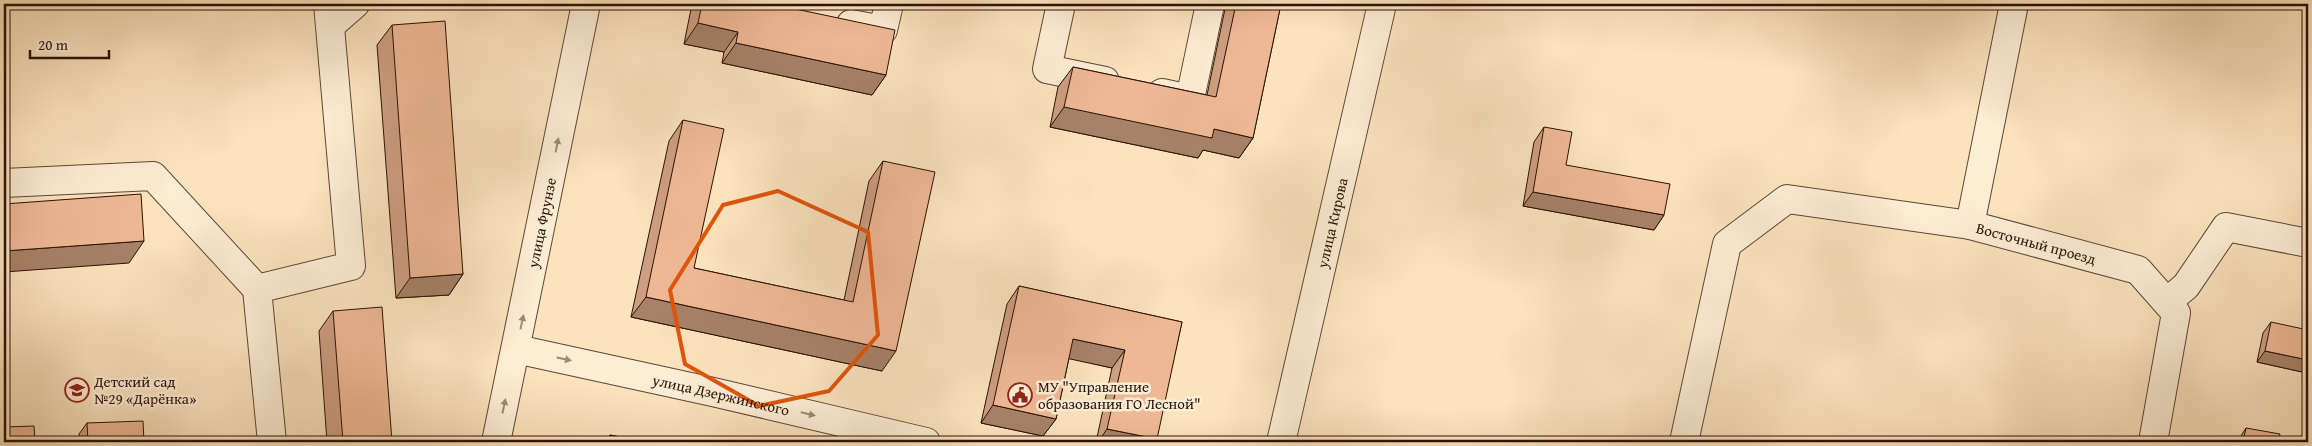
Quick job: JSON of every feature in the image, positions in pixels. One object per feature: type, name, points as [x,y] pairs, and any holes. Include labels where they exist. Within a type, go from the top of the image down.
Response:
[{"type":"street","points":[[258,289],[351,266],[329,15],[355,4]]},
{"type":"street","name":"улица Фрунзе","points":[[496,442],[586,4]]},
{"type":"street","points":[[828,19],[883,30],[889,4]]},
{"type":"street","points":[[1061,4],[1047,69],[1190,99],[1210,4]]},
{"type":"street","name":"улица Кирова","points":[[1281,442],[1382,4]]},
{"type":"street","name":"Восточный проезд","points":[[2014,4],[1970,225],[2138,270],[2167,302],[2176,313],[2153,442]]},
{"type":"street","points":[[4,183],[153,176],[258,289],[272,442]]},
{"type":"street","points":[[1684,442],[1728,244],[1735,238],[1787,199],[1970,225]]},
{"type":"street","points":[[2167,302],[2186,286],[2226,227],[2308,243]]},
{"type":"street","name":"улица Дзержинского","points":[[516,350],[713,392],[926,442]]},
{"type":"highlighted area","points":[[778,191],[868,232],[878,335],[829,391],[759,406],[685,364],[670,290],[723,205]]},
{"type":"building","points":[[702,4],[772,4],[895,30],[886,75],[736,43],[738,32],[698,23]]},
{"type":"building","points":[[1236,4],[1281,4],[1253,138],[1214,129],[1212,138],[1064,107],[1073,67],[1216,97]]},
{"type":"building","points":[[445,21],[463,274],[410,278],[392,25]]},
{"type":"building","points":[[683,120],[724,129],[694,268],[853,302],[883,161],[935,172],[896,351],[646,297]]},
{"type":"building","points":[[1544,127],[1572,132],[1566,165],[1670,184],[1664,215],[1533,192]]},
{"type":"building","points":[[141,194],[144,241],[4,251],[4,204]]},
{"type":"building","name":"МУ \"Управление образования ГО Лесной\"","points":[[1019,286],[1182,322],[1157,439],[1107,429],[1125,350],[1073,339],[1056,419],[993,405]]},
{"type":"building","points":[[382,307],[392,442],[343,442],[333,311]]},
{"type":"building","points":[[2271,322],[2308,330],[2308,360],[2265,351]]},
{"type":"building","points":[[143,421],[144,442],[88,442],[87,423]]},
{"type":"building","points":[[34,426],[35,442],[4,442],[4,427]]},
{"type":"building","points":[[2246,428],[2280,434],[2278,442],[2243,442]]},
{"type":"building","points":[[610,435],[646,442],[608,442]]},
{"type":"place","name":"Детский сад №29 «Дарёнка»","points":[[77,390]]},
{"type":"place","name":"МУ \"Управление образования ГО Лесной\"","points":[[1020,395]]}]
